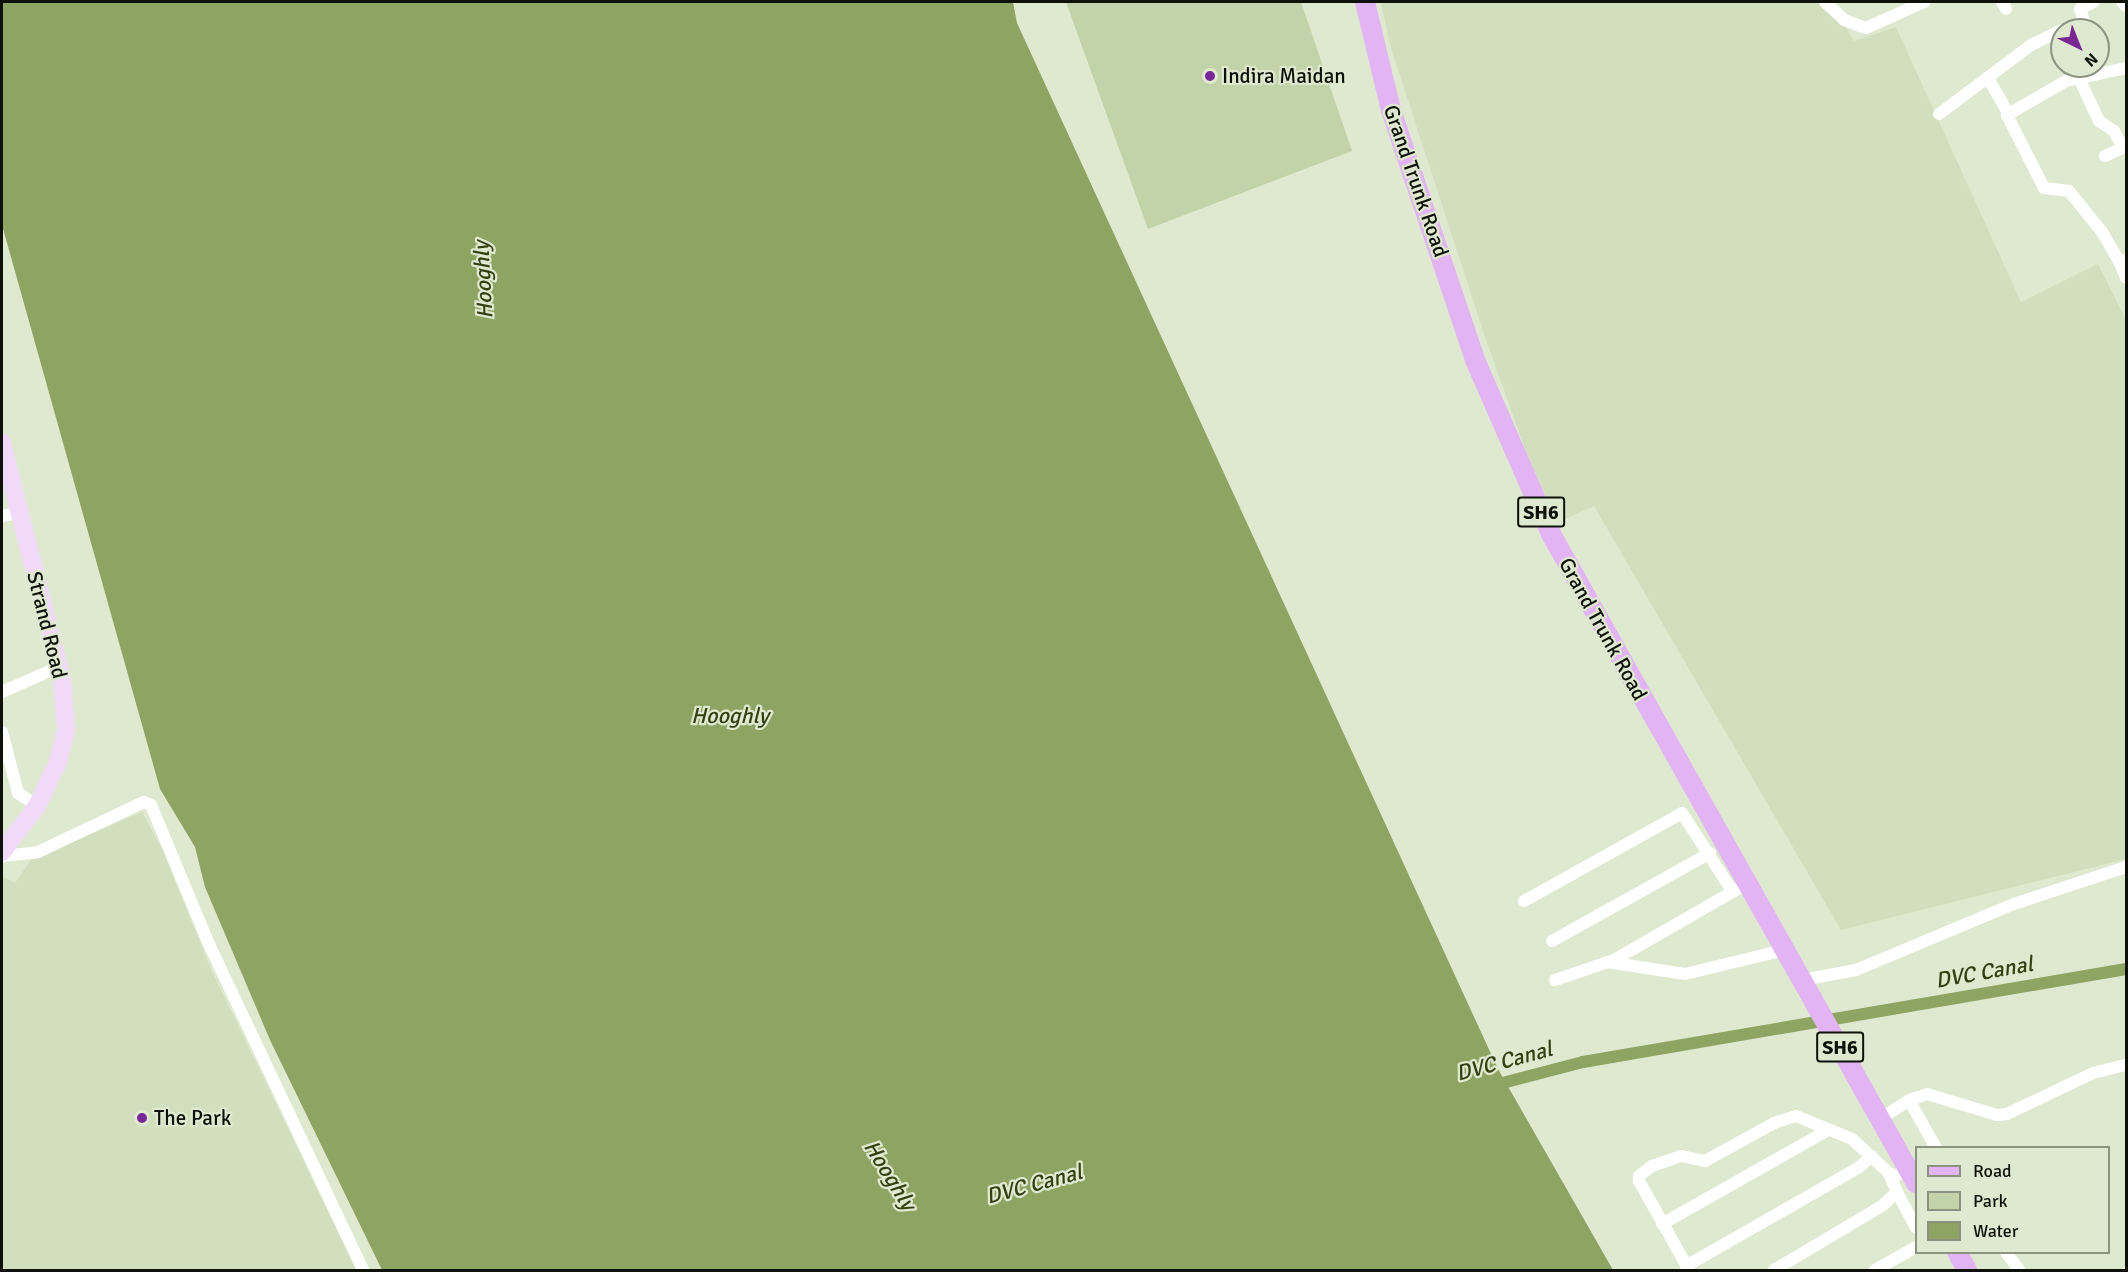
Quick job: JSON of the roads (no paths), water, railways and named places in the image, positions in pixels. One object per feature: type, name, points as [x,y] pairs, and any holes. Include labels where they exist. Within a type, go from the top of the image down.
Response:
[{"type":"main road","name":"Grand Trunk Road","points":[[1365,2],[1391,110],[1488,395],[1551,534],[1739,888],[1784,950],[1913,1177]]},
{"type":"main road","points":[[1958,1254],[1968,1270]]},
{"type":"street","points":[[1825,2],[1844,20],[1866,28],[1924,2]]},
{"type":"street","points":[[2083,18],[2080,9],[2093,2]]},
{"type":"street","points":[[2122,2],[2127,6]]},
{"type":"street","points":[[1939,114],[1989,80],[2031,45],[2050,36]]},
{"type":"street","points":[[2110,72],[2127,68]]},
{"type":"street","points":[[2008,114],[2079,78],[2100,121],[2114,131],[2125,147],[2104,156]]},
{"type":"street","points":[[1989,80],[2044,188],[2068,192],[2123,261],[2127,278]]},
{"type":"street","name":"Strand Road","points":[[2,443],[10,515],[59,667],[66,729],[58,762],[37,806],[2,854]]},
{"type":"street","points":[[2,692],[59,667]]},
{"type":"street","points":[[2,732],[18,793],[37,806]]},
{"type":"street","points":[[2,854],[38,852],[144,802],[151,805],[218,963],[363,1270]]},
{"type":"street","points":[[1524,901],[1677,814],[1690,819],[1710,853],[1739,888],[1607,962],[1555,980]]},
{"type":"street","points":[[1552,941],[1710,853]]},
{"type":"street","points":[[1803,982],[1856,970],[2004,908],[2127,867]]},
{"type":"street","points":[[1607,962],[1685,974],[1784,950]]},
{"type":"street","points":[[1878,1115],[1927,1094],[1942,1096],[1997,1115],[2007,1114],[2093,1073],[2127,1065]]},
{"type":"street","points":[[1909,1100],[1935,1146]]},
{"type":"street","points":[[1872,1156],[1858,1168],[1688,1268],[1639,1181],[1639,1176],[1652,1166],[1681,1156],[1705,1161],[1786,1118],[1803,1117],[1852,1139],[1872,1156],[1889,1173],[1895,1176],[1913,1177]]},
{"type":"street","points":[[1662,1224],[1828,1130]]},
{"type":"street","points":[[1889,1173],[1915,1224]]},
{"type":"street","points":[[1774,1270],[1865,1219],[1897,1192]]},
{"type":"street","points":[[1875,1270],[1915,1248]]},
{"type":"street","points":[[2008,1254],[2019,1270]]},
{"type":"water","name":"Hooghly","points":[[2,2],[1013,2],[1017,23],[1498,1069],[1613,1270],[382,1270],[270,1040],[205,887],[195,847],[160,789],[2,225]]},
{"type":"waterway","name":"DVC Canal","points":[[1491,1086],[1583,1062],[2126,969]]},
{"type":"place","name":"Indira Maidan","points":[[1210,76]]},
{"type":"place","name":"The Park","points":[[142,1118]]}]
